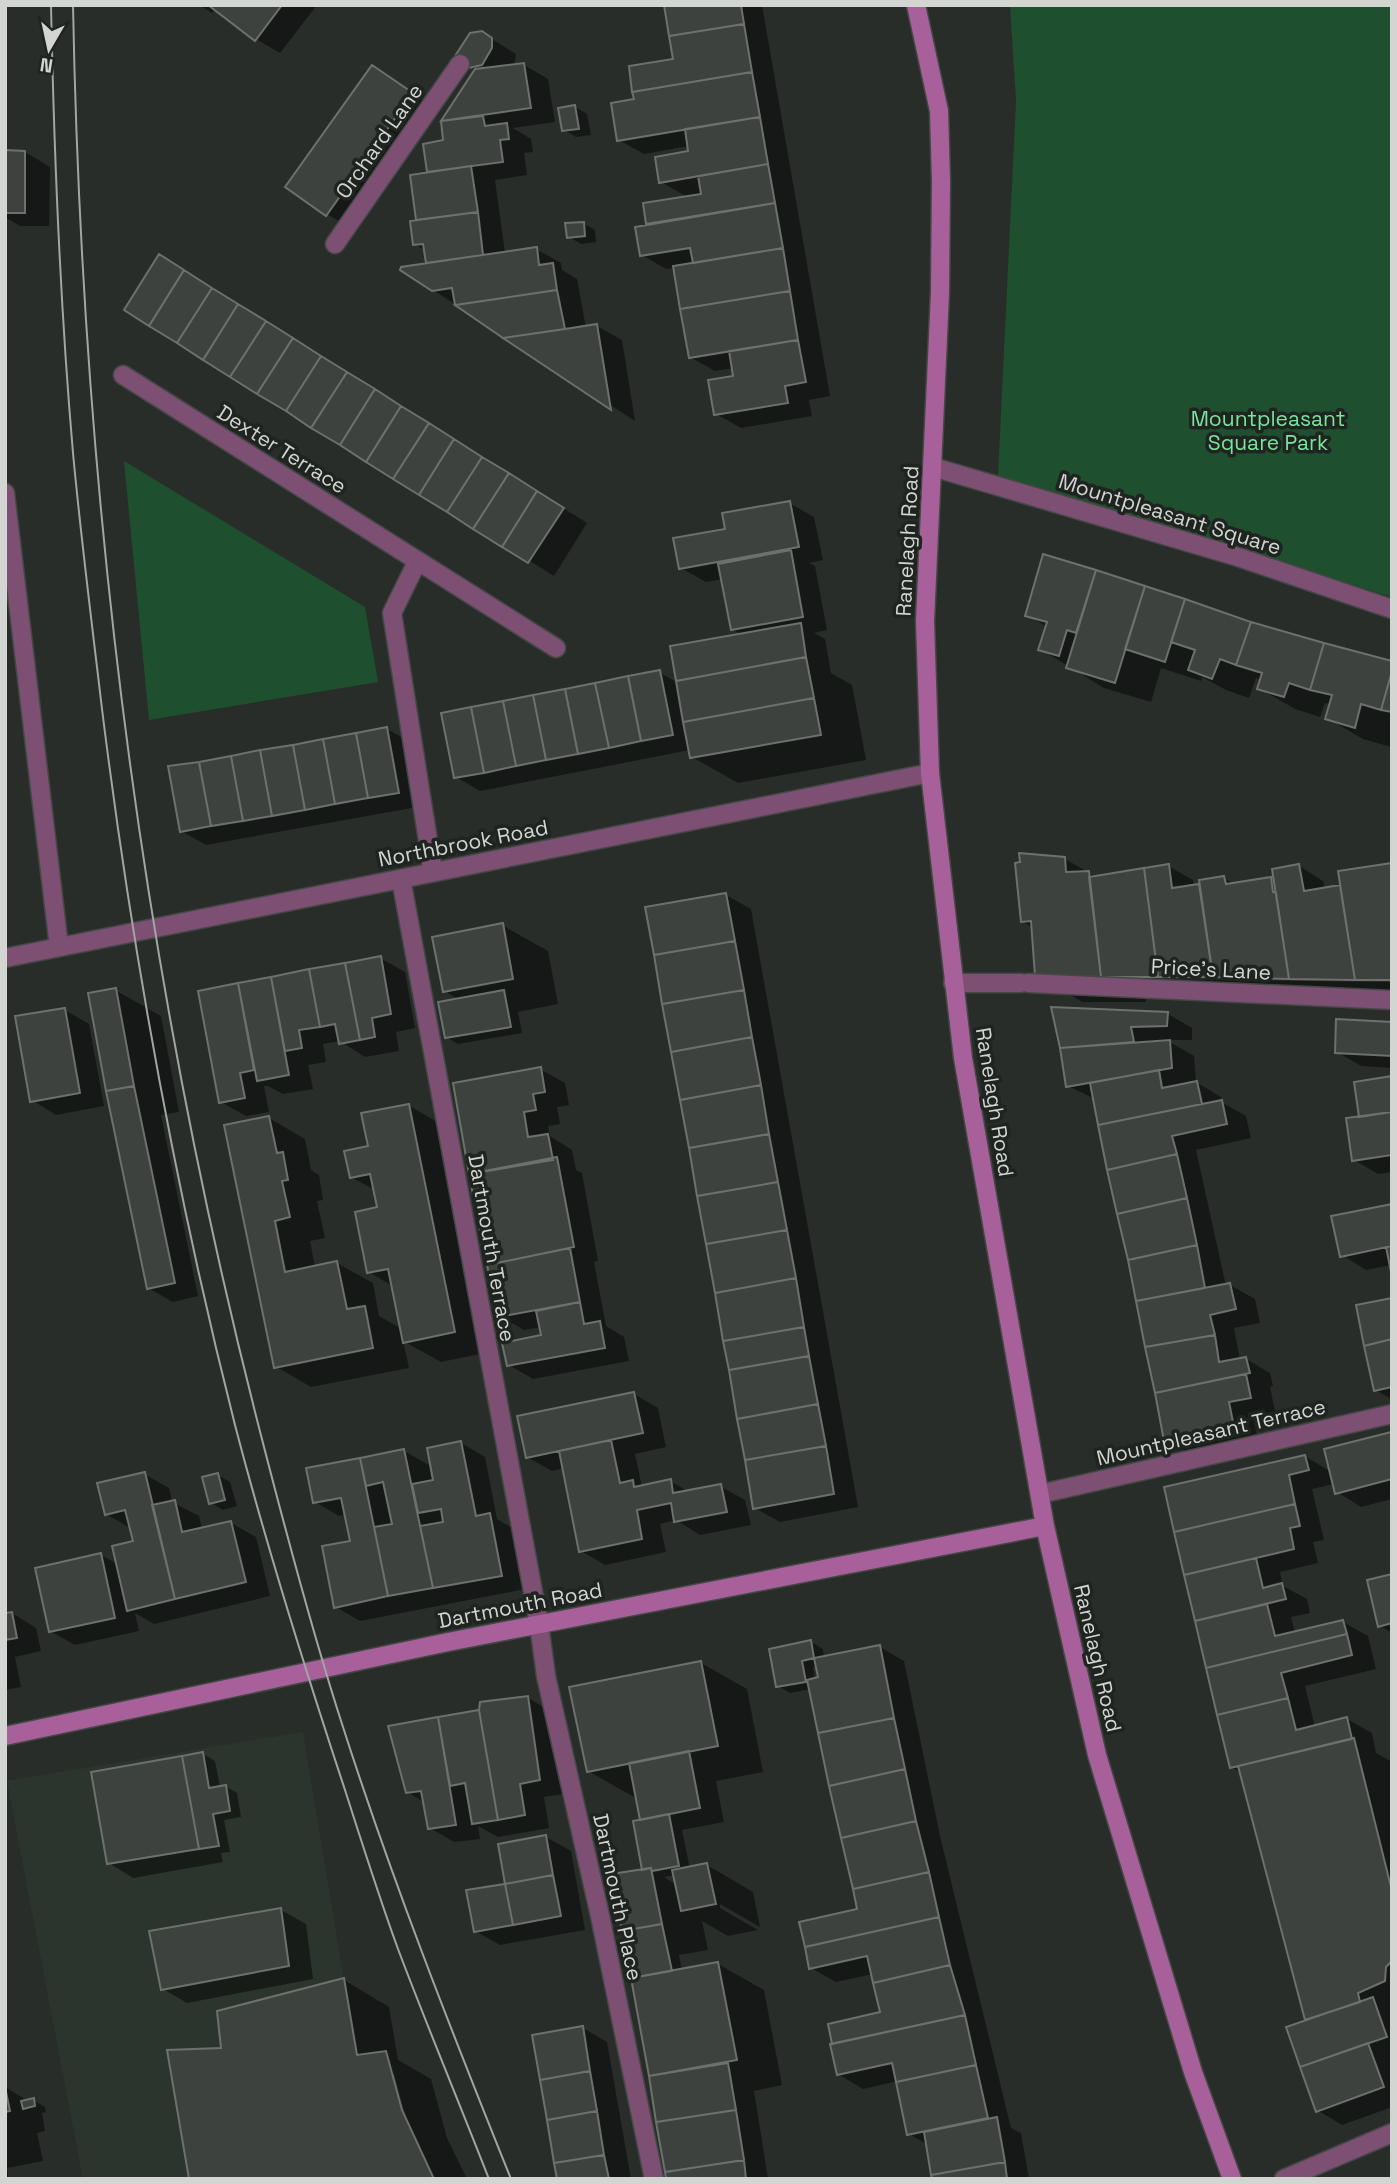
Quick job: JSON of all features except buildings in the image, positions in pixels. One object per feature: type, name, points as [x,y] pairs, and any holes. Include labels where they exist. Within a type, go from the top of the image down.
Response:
[{"type":"main road","name":"Ranelagh Road","points":[[916,5],[939,111],[940,293],[925,621],[930,774],[963,1058],[1045,1525],[1097,1755],[1194,2072],[1232,2179]]},
{"type":"main road","name":"Dartmouth Road","points":[[5,1736],[539,1624],[1045,1525]]},
{"type":"street","name":"Orchard Lane","points":[[335,244],[460,64]]},
{"type":"street","name":"Dexter Terrace","points":[[123,375],[556,648]]},
{"type":"street","name":"Mountpleasant Square","points":[[933,467],[1235,556],[1392,609]]},
{"type":"street","points":[[5,493],[59,947]]},
{"type":"street","points":[[417,562],[392,613],[433,872]]},
{"type":"street","name":"Northbrook Road","points":[[5,958],[930,774]]},
{"type":"street","name":"Dartmouth Terrace","points":[[401,879],[539,1624]]},
{"type":"street","name":"Price's Lane","points":[[953,983],[1025,983],[1392,1000]]},
{"type":"street","name":"Mountpleasant Terrace","points":[[1040,1494],[1392,1413]]},
{"type":"street","name":"Dartmouth Place","points":[[539,1624],[546,1676],[600,1916],[654,2179]]},
{"type":"street","points":[[1284,2179],[1392,2133]]},
{"type":"shaded area","points":[[303,1732],[356,2055],[390,2051],[402,2110],[434,2179],[83,2179],[7,1781]]},
{"type":"green space","name":"Mountpleasant Square Park","points":[[1010,5],[1392,5],[1392,597],[998,476],[1016,101]]},
{"type":"green space","points":[[124,461],[365,607],[378,682],[149,720]]},
{"type":"tram line","points":[[51,5],[61,285],[79,517],[127,889],[174,1158],[235,1425],[287,1608],[391,1929],[489,2179]]},
{"type":"tram line","points":[[73,5],[89,369],[105,551],[126,732],[152,912],[184,1091],[221,1269],[264,1447],[321,1658],[402,1898],[511,2179]]}]
